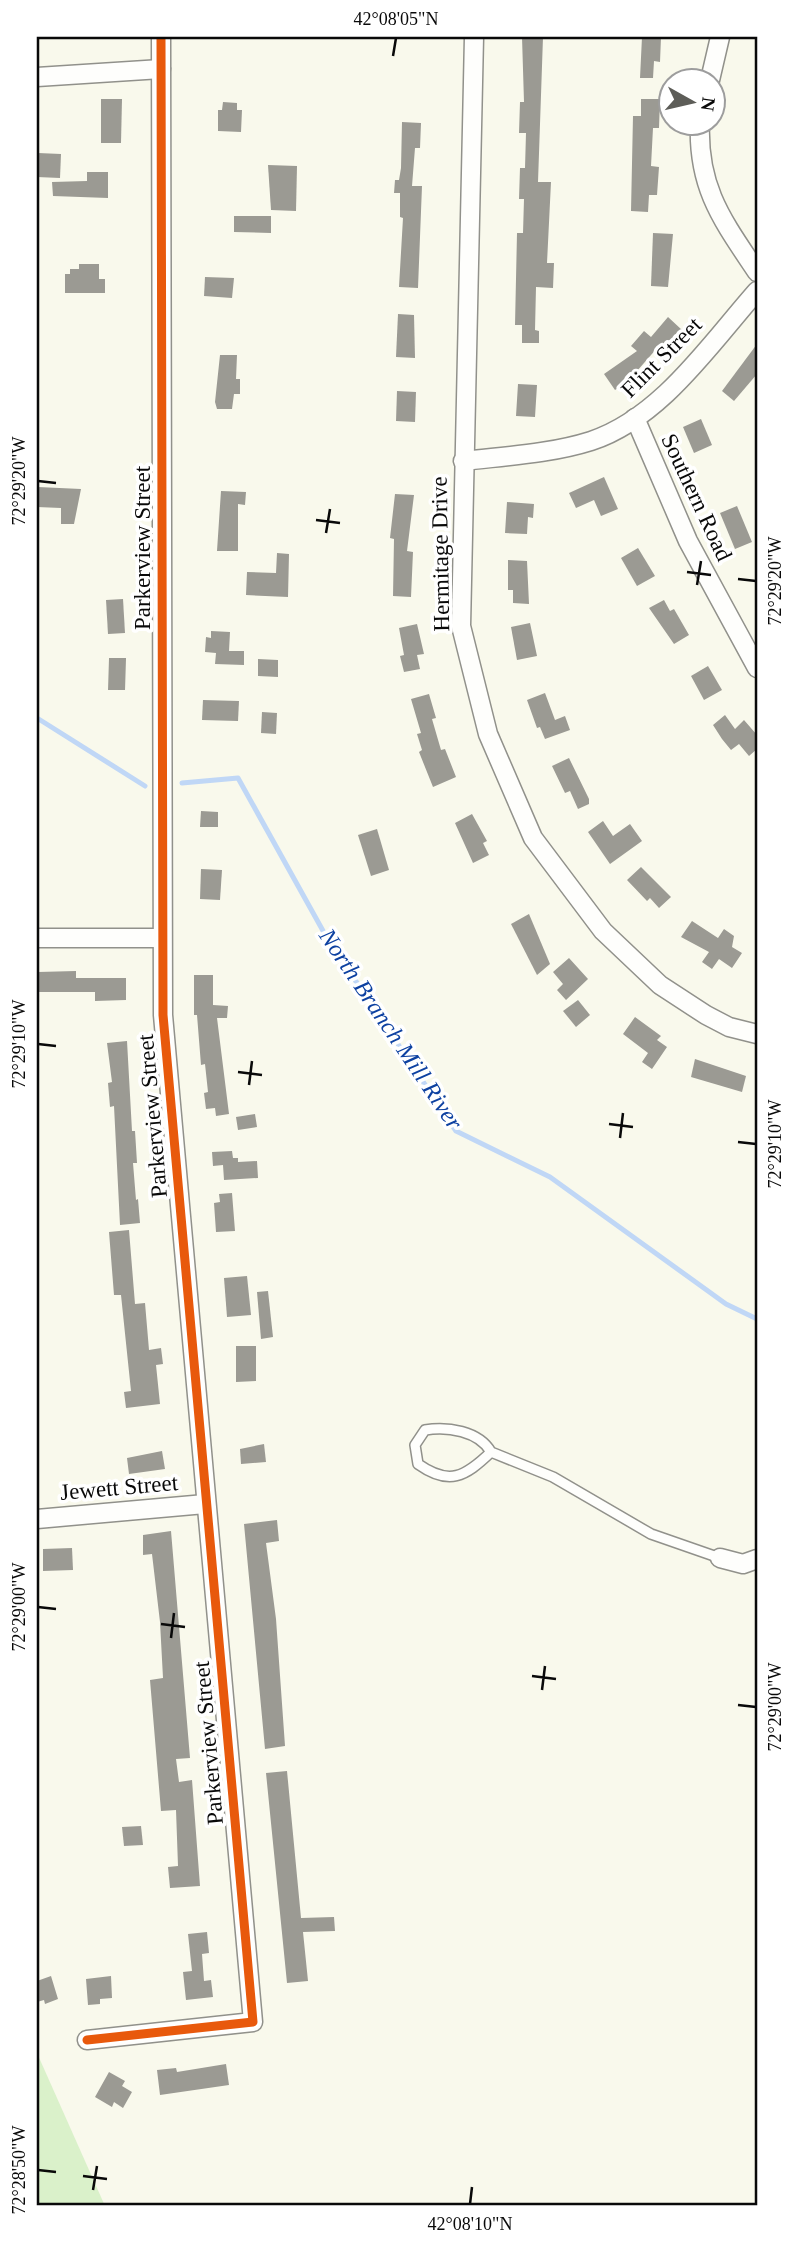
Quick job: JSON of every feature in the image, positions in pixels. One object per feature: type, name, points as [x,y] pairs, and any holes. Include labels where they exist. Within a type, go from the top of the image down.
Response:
[{"type":"street","name":"Parkerview Street","points":[[87,2040],[253,2022],[165,1059],[161,938],[161,37]]},
{"type":"street","name":"Hermitage Drive","points":[[474,37],[461,626],[488,734],[533,838],[603,931],[660,985],[729,1027],[757,1034]]},
{"type":"street","points":[[713,66],[720,37]]},
{"type":"street","points":[[37,77],[161,69]]},
{"type":"street","points":[[699,136],[705,183],[718,214],[757,272]]},
{"type":"street","name":"Flint Street","points":[[463,461],[548,450],[592,441],[635,418],[677,381],[757,291]]},
{"type":"street","name":"Southern Road","points":[[635,418],[688,541],[757,668]]},
{"type":"street","points":[[37,938],[161,938]]},
{"type":"street","name":"Jewett Street","points":[[37,1519],[205,1504]]},
{"type":"street","points":[[720,1558],[743,1564],[757,1559]]},
{"type":"lane","points":[[491,1452],[461,1475],[436,1476],[418,1464],[415,1445],[425,1430],[445,1426],[486,1443],[491,1452],[553,1477],[651,1534],[720,1558]]},
{"type":"green space","points":[[37,2053],[105,2206],[37,2206]]},
{"type":"building","points":[[522,37],[543,37],[538,182],[551,182],[547,263],[554,263],[553,288],[536,287],[535,330],[539,331],[539,343],[522,343],[522,325],[515,325],[517,233],[523,233],[524,199],[519,199],[520,168],[525,168],[526,133],[519,133],[520,102],[524,102]]},
{"type":"building","points":[[642,37],[661,37],[660,62],[654,61],[653,78],[640,78]]},
{"type":"building","points":[[101,99],[122,99],[121,143],[101,143]]},
{"type":"building","points":[[641,99],[658,99],[658,128],[653,128],[651,166],[659,167],[657,195],[649,195],[648,212],[631,211],[633,116],[641,116]]},
{"type":"building","points":[[223,102],[237,103],[237,110],[242,110],[241,132],[218,131],[218,110],[222,110]]},
{"type":"building","points":[[402,122],[421,123],[420,148],[415,148],[412,186],[422,186],[418,288],[399,287],[403,218],[400,217],[400,193],[394,193],[395,180],[399,180],[401,168]]},
{"type":"building","points":[[38,153],[61,154],[60,178],[37,177]]},
{"type":"building","points":[[268,165],[297,166],[296,211],[271,210]]},
{"type":"building","points":[[87,172],[108,172],[108,198],[53,196],[52,182],[87,181]]},
{"type":"building","points":[[234,216],[271,216],[271,233],[234,232]]},
{"type":"building","points":[[653,233],[673,234],[668,287],[651,286]]},
{"type":"building","points":[[79,264],[99,264],[99,279],[105,279],[105,293],[65,293],[65,274],[70,274],[70,269],[79,269]]},
{"type":"building","points":[[205,277],[234,278],[232,298],[204,296]]},
{"type":"building","points":[[398,314],[414,315],[415,358],[396,357]]},
{"type":"building","points":[[668,317],[682,330],[663,351],[658,347],[637,371],[639,374],[615,390],[604,374],[637,351],[631,346],[644,331],[651,337]]},
{"type":"building","points":[[757,344],[757,374],[734,401],[722,391]]},
{"type":"building","points":[[220,355],[237,355],[236,379],[240,379],[240,394],[234,394],[232,409],[217,409],[215,402]]},
{"type":"building","points":[[518,384],[537,385],[535,417],[516,416]]},
{"type":"building","points":[[397,391],[416,392],[415,422],[396,421]]},
{"type":"building","points":[[701,419],[712,445],[694,453],[683,427]]},
{"type":"building","points":[[604,477],[618,509],[601,516],[594,500],[576,508],[569,493]]},
{"type":"building","points":[[38,487],[81,489],[74,524],[61,524],[61,508],[37,507]]},
{"type":"building","points":[[221,491],[246,492],[245,505],[238,504],[238,551],[217,551]]},
{"type":"building","points":[[395,494],[414,495],[407,551],[413,552],[411,597],[393,596],[394,539],[390,538]]},
{"type":"building","points":[[507,502],[534,504],[533,518],[528,517],[527,534],[505,533]]},
{"type":"building","points":[[737,506],[752,542],[735,549],[720,513]]},
{"type":"building","points":[[638,548],[655,576],[637,586],[621,558]]},
{"type":"building","points":[[277,553],[289,554],[288,597],[246,595],[247,572],[276,573]]},
{"type":"building","points":[[508,560],[527,561],[529,604],[513,603],[513,590],[508,590]]},
{"type":"building","points":[[123,599],[125,633],[108,634],[106,600]]},
{"type":"building","points":[[664,600],[670,611],[674,609],[689,635],[674,644],[649,608]]},
{"type":"building","points":[[530,623],[537,656],[517,660],[511,627]]},
{"type":"building","points":[[417,624],[424,654],[417,655],[420,669],[404,672],[400,656],[404,655],[399,628]]},
{"type":"building","points":[[211,631],[230,632],[229,651],[244,651],[244,665],[215,664],[216,653],[205,652],[206,637],[211,638]]},
{"type":"building","points":[[109,658],[126,658],[125,690],[108,690]]},
{"type":"building","points":[[258,659],[278,660],[278,677],[258,676]]},
{"type":"building","points":[[708,666],[722,690],[704,700],[691,676]]},
{"type":"building","points":[[545,693],[555,720],[565,716],[570,730],[545,739],[540,727],[537,728],[527,700]]},
{"type":"building","points":[[429,694],[436,718],[432,719],[441,750],[445,749],[456,777],[433,787],[419,752],[422,750],[417,734],[421,733],[411,699]]},
{"type":"building","points":[[203,700],[239,701],[238,721],[202,720]]},
{"type":"building","points":[[262,712],[277,713],[276,734],[261,733]]},
{"type":"building","points":[[725,715],[735,729],[744,720],[757,735],[757,749],[749,756],[739,744],[731,750],[713,725]]},
{"type":"building","points":[[569,758],[589,799],[589,804],[578,809],[570,791],[565,793],[552,766]]},
{"type":"building","points":[[201,811],[218,812],[218,827],[200,827]]},
{"type":"building","points":[[472,814],[487,841],[483,843],[489,855],[473,863],[455,823]]},
{"type":"building","points":[[603,821],[613,836],[630,824],[642,841],[610,864],[588,832]]},
{"type":"building","points":[[377,829],[389,870],[371,876],[358,835]]},
{"type":"building","points":[[641,867],[671,897],[659,908],[650,898],[647,901],[627,880]]},
{"type":"building","points":[[201,869],[222,870],[220,900],[200,899]]},
{"type":"building","points":[[529,914],[550,964],[537,975],[511,924]]},
{"type":"building","points":[[692,921],[718,938],[724,929],[734,936],[732,947],[742,953],[732,968],[719,959],[712,969],[702,962],[709,952],[681,937]]},
{"type":"building","points":[[569,958],[588,979],[566,1000],[557,990],[563,984],[553,972]]},
{"type":"building","points":[[76,971],[76,978],[126,978],[126,1000],[95,1001],[95,992],[38,992],[38,972]]},
{"type":"building","points":[[194,975],[213,975],[213,1005],[228,1006],[227,1018],[217,1018],[229,1114],[216,1116],[215,1108],[206,1109],[204,1093],[208,1092],[205,1064],[201,1065],[197,1015],[194,1015]]},
{"type":"building","points":[[578,1000],[590,1015],[576,1027],[563,1011]]},
{"type":"building","points":[[635,1017],[661,1036],[657,1040],[667,1047],[652,1069],[642,1062],[648,1053],[623,1034]]},
{"type":"building","points":[[127,1041],[132,1131],[135,1131],[137,1163],[133,1163],[140,1223],[120,1225],[114,1106],[110,1107],[108,1083],[112,1082],[107,1043]]},
{"type":"building","points":[[695,1059],[746,1076],[742,1092],[691,1077]]},
{"type":"building","points":[[255,1114],[257,1127],[238,1130],[236,1117]]},
{"type":"building","points":[[232,1151],[233,1158],[238,1158],[238,1162],[257,1161],[258,1178],[224,1180],[223,1165],[213,1166],[212,1152]]},
{"type":"building","points":[[232,1193],[235,1231],[216,1232],[214,1203],[220,1202],[219,1194]]},
{"type":"building","points":[[129,1230],[135,1304],[145,1303],[149,1350],[161,1348],[163,1364],[156,1365],[160,1404],[126,1408],[124,1392],[131,1391],[121,1295],[114,1295],[109,1232]]},
{"type":"building","points":[[247,1276],[251,1315],[227,1317],[224,1278]]},
{"type":"building","points":[[268,1291],[273,1337],[261,1339],[257,1292]]},
{"type":"building","points":[[236,1346],[256,1346],[256,1381],[236,1382]]},
{"type":"building","points":[[264,1444],[266,1462],[241,1464],[240,1449]]},
{"type":"building","points":[[162,1451],[165,1469],[129,1474],[127,1458]]},
{"type":"building","points":[[277,1520],[279,1541],[266,1543],[276,1619],[285,1746],[265,1749],[244,1524]]},
{"type":"building","points":[[171,1531],[190,1758],[176,1759],[179,1782],[192,1780],[200,1886],[170,1888],[168,1867],[178,1866],[176,1810],[161,1811],[150,1680],[163,1678],[160,1622],[152,1554],[143,1555],[143,1535]]},
{"type":"building","points":[[72,1548],[73,1570],[43,1571],[43,1549]]},
{"type":"building","points":[[287,1771],[301,1918],[334,1917],[335,1931],[303,1932],[308,1981],[287,1983],[266,1773]]},
{"type":"building","points":[[141,1826],[143,1845],[124,1846],[122,1827]]},
{"type":"building","points":[[207,1932],[209,1953],[202,1954],[204,1981],[211,1980],[213,1997],[186,2000],[183,1972],[192,1971],[188,1934]]},
{"type":"building","points":[[51,1976],[58,1999],[45,2004],[44,2000],[37,2002],[37,1981]]},
{"type":"building","points":[[111,1976],[112,1998],[100,1999],[100,2004],[88,2005],[86,1979]]},
{"type":"building","points":[[226,2064],[229,2085],[160,2095],[157,2070],[176,2068],[177,2072]]},
{"type":"building","points":[[109,2072],[125,2081],[122,2086],[132,2092],[123,2108],[114,2102],[112,2107],[95,2097]]},
{"type":"waterway","name":"North Branch Mill River","points":[[37,718],[145,786]]},
{"type":"waterway","name":"North Branch Mill River","points":[[182,783],[238,778],[327,938],[456,1131],[550,1177],[726,1304],[757,1319]]},
{"type":"cycle path","points":[[87,2040],[253,2022],[163,1015],[161,37]]}]
